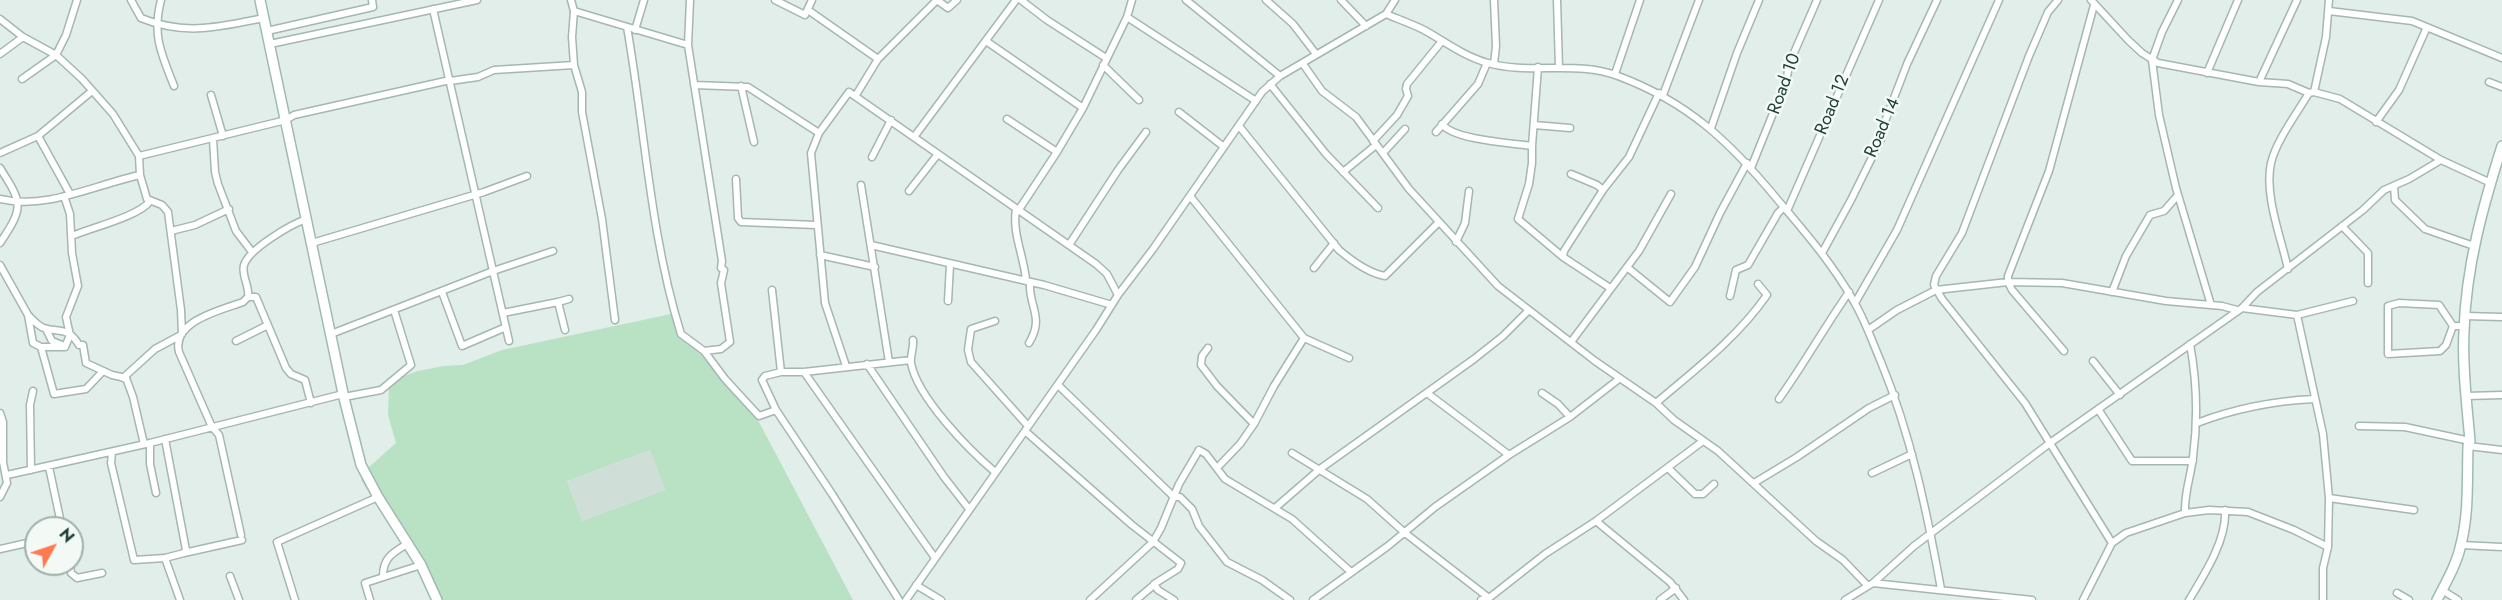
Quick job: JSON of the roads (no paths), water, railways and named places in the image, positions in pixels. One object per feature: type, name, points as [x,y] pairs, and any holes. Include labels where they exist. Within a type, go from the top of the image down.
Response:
[{"type":"street","points":[[22,79],[56,55],[66,35],[77,0]]},
{"type":"street","points":[[131,0],[141,18],[170,28],[223,27],[264,18]]},
{"type":"street","points":[[160,0],[156,24],[157,43],[174,86]]},
{"type":"street","points":[[260,0],[361,465],[378,498],[409,543],[437,600]]},
{"type":"street","points":[[267,32],[373,7],[372,0]]},
{"type":"street","points":[[270,44],[477,0]]},
{"type":"street","points":[[571,0],[574,11],[572,38],[574,66],[582,92],[582,112],[602,219],[615,320]]},
{"type":"street","points":[[635,30],[644,0]]},
{"type":"street","points":[[690,0],[688,45],[722,261],[721,268],[724,270],[721,283],[730,342],[721,349],[704,351]]},
{"type":"street","points":[[775,0],[805,15],[812,0]]},
{"type":"street","points":[[856,95],[878,59],[937,0],[948,8],[957,0]]},
{"type":"street","points":[[914,137],[1016,0]]},
{"type":"street","points":[[1020,0],[1105,61],[1139,100]]},
{"type":"street","points":[[1029,343],[1035,333],[1037,320],[1017,241],[1014,220],[1017,210],[1057,152],[1083,108],[1127,18],[1132,0]]},
{"type":"street","points":[[1186,0],[1280,76]]},
{"type":"street","points":[[1266,0],[1293,24],[1316,54]]},
{"type":"street","points":[[1341,0],[1366,26]]},
{"type":"street","points":[[906,600],[1256,101],[1280,76],[1386,14],[1395,0]]},
{"type":"street","points":[[1436,132],[1478,84],[1490,63],[1494,0]]},
{"type":"street","points":[[1557,0],[1559,68]]},
{"type":"street","points":[[1615,74],[1640,0]]},
{"type":"street","points":[[1562,253],[1603,190],[1629,157],[1661,94],[1699,0]]},
{"type":"street","points":[[1711,128],[1737,52],[1759,0]]},
{"type":"street","name":"Road 10","points":[[1628,268],[1670,302],[1695,267],[1711,231],[1749,165],[1786,81],[1790,62],[1817,0]]},
{"type":"street","name":"Road 12","points":[[1730,296],[1736,270],[1748,265],[1778,213],[1786,209],[1879,0]]},
{"type":"street","name":"Road 14","points":[[1822,253],[1848,208],[1882,136],[1884,124],[1907,64],[1937,0]]},
{"type":"street","points":[[1855,303],[1888,248],[1922,178],[1999,0]]},
{"type":"street","points":[[2058,0],[2048,12],[2029,56],[1962,233],[1936,276],[1934,285],[2025,403],[2112,543]]},
{"type":"street","points":[[2178,0],[2162,32],[2152,60],[2159,115],[2178,195],[2211,305]]},
{"type":"street","points":[[2207,73],[2238,0]]},
{"type":"street","points":[[2259,82],[2297,0]]},
{"type":"street","points":[[2288,269],[2269,190],[2271,160],[2289,126],[2312,93],[2329,11],[2329,0]]},
{"type":"street","points":[[2092,2],[2128,40],[2152,60],[2207,73],[2259,82],[2288,84],[2312,93],[2340,99],[2441,160],[2490,183]]},
{"type":"street","points":[[2064,351],[2029,311],[2008,282],[2008,276],[2049,171],[2092,2]]},
{"type":"street","points":[[433,9],[509,340]]},
{"type":"street","points":[[808,10],[878,59]]},
{"type":"street","points":[[574,11],[688,45]]},
{"type":"street","points":[[2329,11],[2412,21],[2502,58]]},
{"type":"street","points":[[1386,14],[1423,29],[1442,41],[1490,63],[1538,68],[1596,70],[1615,74],[1661,94],[1711,128],[1749,165],[1822,253],[1849,292],[1868,330],[1894,395],[1912,454],[1932,533],[1941,589]]},
{"type":"street","points":[[1127,18],[1256,101]]},
{"type":"street","points":[[0,20],[23,37],[56,55],[113,114],[139,156],[144,195],[150,201],[166,209],[171,231],[182,335]]},
{"type":"street","points":[[627,27],[639,97],[649,183],[675,315],[681,334],[704,351],[725,379],[759,416],[776,410]]},
{"type":"street","points":[[2376,122],[2399,90],[2427,27]]},
{"type":"street","points":[[0,54],[23,37]]},
{"type":"street","points":[[986,41],[1083,108]]},
{"type":"street","points":[[1343,172],[1375,143],[1397,115],[1408,96],[1406,87],[1442,41]]},
{"type":"street","points":[[1303,64],[1322,91],[1352,113],[1394,171],[1498,286],[1619,379],[1656,403],[1754,483],[1816,541],[1843,560],[1870,584],[1973,592],[2032,600]]},
{"type":"street","points":[[139,156],[286,120],[303,113],[450,80],[478,76],[494,70],[574,66]]},
{"type":"street","points":[[1538,68],[1532,163],[1529,184],[1518,219],[1610,288]]},
{"type":"street","points":[[2489,82],[2502,87]]},
{"type":"street","points":[[1270,84],[1343,172],[1378,208]]},
{"type":"street","points":[[694,86],[741,86],[754,90],[819,133]]},
{"type":"street","points":[[741,86],[754,141]]},
{"type":"street","points":[[0,153],[38,136],[92,91]]},
{"type":"street","points":[[846,366],[825,303],[811,153],[819,133],[849,92],[1069,245],[1107,274],[1118,295]]},
{"type":"street","points":[[211,95],[223,136]]},
{"type":"street","points":[[1179,112],[1224,147]]},
{"type":"street","points":[[1007,119],[1057,152]]},
{"type":"street","points":[[872,157],[891,120]]},
{"type":"street","points":[[1442,124],[1450,131],[1466,135],[1532,146]]},
{"type":"street","points":[[1534,125],[1570,128]]},
{"type":"street","points":[[1239,126],[1334,243],[1347,257],[1372,272],[1385,276],[1439,222]]},
{"type":"street","points":[[1383,153],[1405,129]]},
{"type":"street","points":[[1069,245],[1146,132]]},
{"type":"street","points":[[38,136],[67,195],[70,214],[74,270],[78,286],[66,317],[70,335],[65,347]]},
{"type":"street","points":[[213,139],[215,172],[236,231],[252,252]]},
{"type":"street","points":[[2437,600],[2453,569],[2462,544],[2467,501],[2469,444],[2464,321],[2474,246],[2490,183],[2502,148]]},
{"type":"street","points":[[909,191],[938,154]]},
{"type":"street","points":[[1845,600],[1870,584],[2049,443],[2240,309],[2257,292],[2384,190],[2441,160]]},
{"type":"street","points":[[0,168],[16,193],[19,203],[16,219],[0,243]]},
{"type":"street","points":[[1572,174],[1598,185],[1603,190]]},
{"type":"street","points":[[0,199],[19,203],[54,200],[109,182],[140,175]]},
{"type":"street","points":[[312,243],[476,194],[527,176]]},
{"type":"street","points":[[736,179],[738,218],[741,222],[816,225]]},
{"type":"street","points":[[861,185],[889,362]]},
{"type":"street","points":[[2394,186],[2395,200],[2420,225],[2474,246]]},
{"type":"street","points":[[1456,242],[1465,223],[1469,191]]},
{"type":"street","points":[[1570,342],[1610,288],[1628,268],[1671,194]]},
{"type":"street","points":[[2112,292],[2126,256],[2150,215],[2164,211],[2178,195]]},
{"type":"street","points":[[1190,196],[1304,338],[1348,358]]},
{"type":"street","points":[[72,236],[134,212],[150,201]]},
{"type":"street","points":[[171,231],[195,225],[228,209]]},
{"type":"street","points":[[248,297],[243,270],[252,252],[289,226],[307,219]]},
{"type":"street","points":[[2342,226],[2368,254],[2368,283]]},
{"type":"street","points":[[1314,268],[1334,243]]},
{"type":"street","points":[[871,245],[950,265],[1028,281],[1112,304]]},
{"type":"street","points":[[331,334],[493,271],[553,251]]},
{"type":"street","points":[[820,255],[875,267]]},
{"type":"street","points":[[0,265],[28,315],[33,343],[41,347],[65,347]]},
{"type":"street","points":[[948,301],[950,265]]},
{"type":"street","points":[[1868,330],[1897,310],[1936,290],[2008,282],[2062,284],[2166,302],[2297,315],[2353,301]]},
{"type":"street","points":[[1656,403],[1746,323],[1767,295],[1758,284]]},
{"type":"street","points":[[772,290],[781,372]]},
{"type":"street","points":[[442,292],[462,346],[506,327]]},
{"type":"street","points":[[1779,399],[1805,364],[1810,351],[1849,292]]},
{"type":"street","points":[[112,452],[111,463],[134,560],[165,558],[242,537],[219,435],[212,427],[179,352],[178,343],[193,321],[243,302],[248,297]]},
{"type":"street","points":[[248,297],[258,300],[289,372],[306,380],[311,403]]},
{"type":"street","points":[[503,313],[569,299]]},
{"type":"street","points":[[558,302],[565,330]]},
{"type":"street","points":[[2452,326],[2439,305],[2399,303],[2388,306],[2388,354],[2440,351],[2446,345],[2452,326],[2464,321],[2502,316]]},
{"type":"street","points":[[4,472],[50,467],[70,460],[147,444],[344,395],[381,390],[411,365],[394,310]]},
{"type":"street","points":[[1275,508],[1320,470],[1503,336],[1529,310]]},
{"type":"street","points":[[28,315],[46,329],[52,341],[65,347]]},
{"type":"street","points":[[2297,315],[2323,434],[2329,498],[2328,547],[2323,568],[2323,600]]},
{"type":"street","points":[[995,321],[971,329],[969,350],[971,362],[1027,428],[1181,565],[1136,600]]},
{"type":"street","points":[[236,340],[268,326]]},
{"type":"street","points":[[46,329],[55,329],[70,335],[79,345],[83,345],[86,363],[123,378],[129,384],[147,444],[156,493]]},
{"type":"street","points":[[123,378],[155,350],[182,335]]},
{"type":"street","points":[[1217,468],[1240,444],[1254,424],[1274,386],[1304,338]]},
{"type":"street","points":[[913,340],[914,349],[911,360],[921,386],[959,439],[995,472]]},
{"type":"street","points":[[2185,513],[2184,501],[2193,461],[2197,423],[2195,374],[2190,344]]},
{"type":"street","points":[[41,347],[54,394],[86,389],[103,371]]},
{"type":"street","points":[[1208,348],[1202,356],[1201,365],[1217,386],[1254,424]]},
{"type":"street","points":[[898,600],[776,410],[762,380],[765,376],[781,372],[804,372],[911,360]]},
{"type":"street","points":[[2093,361],[2120,395]]},
{"type":"street","points":[[867,364],[944,477],[969,509]]},
{"type":"street","points":[[804,372],[935,558]]},
{"type":"street","points":[[1312,600],[1405,533],[1435,507],[1509,455],[1570,417],[1619,379]]},
{"type":"street","points":[[1058,385],[1174,497],[1180,497],[1192,509],[1199,526],[1227,562],[1262,580],[1290,600]]},
{"type":"street","points":[[32,470],[30,405],[33,391]]},
{"type":"street","points":[[1427,393],[1509,455]]},
{"type":"street","points":[[1542,393],[1558,404],[1570,417]]},
{"type":"street","points":[[1754,483],[1869,408],[1894,395]]},
{"type":"street","points":[[2466,396],[2502,395]]},
{"type":"street","points":[[2197,423],[2229,410],[2255,404],[2314,399]]},
{"type":"street","points":[[2098,409],[2132,461],[2193,461]]},
{"type":"street","points":[[0,413],[3,422],[2,447],[6,489],[0,497]]},
{"type":"street","points":[[2359,426],[2405,428],[2502,450]]},
{"type":"street","points":[[165,439],[186,543],[184,553]]},
{"type":"street","points":[[1481,600],[1490,599],[1545,554],[1596,520],[1703,441]]},
{"type":"street","points":[[1090,600],[1153,542],[1197,451],[1202,450],[1231,484],[1275,508],[1302,527],[1351,572]]},
{"type":"street","points":[[1292,453],[1366,499],[1405,533],[1490,599]]},
{"type":"street","points":[[1872,473],[1912,454]]},
{"type":"street","points":[[50,467],[60,516]]},
{"type":"street","points":[[1668,468],[1695,494],[1703,494],[1714,484]]},
{"type":"street","points":[[295,600],[277,542],[338,513],[378,498]]},
{"type":"street","points":[[2329,498],[2414,510]]},
{"type":"street","points":[[2083,600],[2112,543],[2126,533],[2185,513],[2225,510],[2248,512],[2264,517],[2328,547]]},
{"type":"street","points":[[2189,600],[2220,540],[2226,521],[2225,510]]},
{"type":"street","points":[[1596,520],[1676,588],[1684,600]]},
{"type":"street","points":[[384,576],[386,560],[409,543]]},
{"type":"street","points":[[0,549],[24,544]]},
{"type":"street","points":[[2462,544],[2502,547]]},
{"type":"street","points":[[165,558],[180,600]]},
{"type":"street","points":[[370,600],[365,583],[421,565]]},
{"type":"street","points":[[74,576],[77,579],[102,573]]},
{"type":"street","points":[[231,576],[239,600]]},
{"type":"street","points":[[1155,584],[1158,590],[1174,600]]},
{"type":"street","points":[[916,585],[942,600]]},
{"type":"street","points":[[1660,600],[1676,588]]},
{"type":"street","points":[[2442,590],[2458,600]]},
{"type":"street","points":[[1971,600],[1973,592]]},
{"type":"street","points":[[2397,593],[2409,600]]}]
